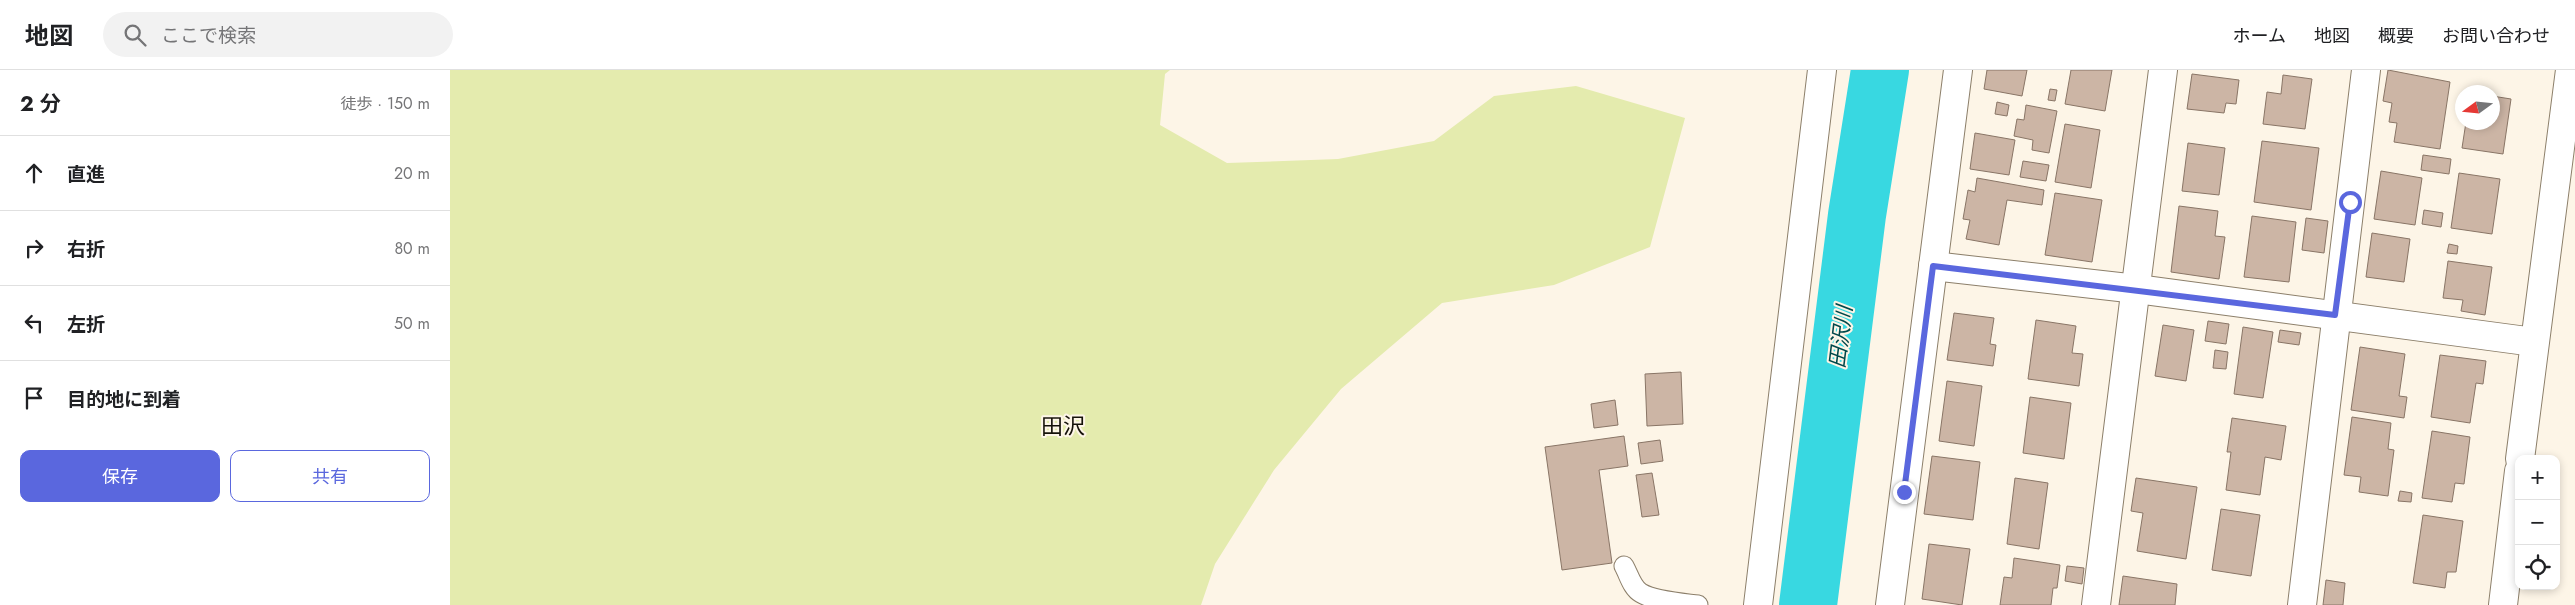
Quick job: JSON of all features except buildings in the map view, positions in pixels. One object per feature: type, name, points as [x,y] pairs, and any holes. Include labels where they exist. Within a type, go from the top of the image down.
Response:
[{"type":"street","points":[[1758,605],[1822,70]]},
{"type":"street","points":[[1890,605],[1958,70]]},
{"type":"street","points":[[2096,605],[2163,70]]},
{"type":"street","points":[[2302,605],[2335,315],[2366,70]]},
{"type":"street","points":[[2520,455],[2570,70]]},
{"type":"street","points":[[1933,266],[2137,289],[2534,342]]},
{"type":"street","points":[[2502,605],[2515,500]]},
{"type":"lane","points":[[1624,566],[1634,587],[1641,593],[1676,603],[1698,605]]},
{"type":"green space","points":[[450,70],[1170,70],[1165,74],[1160,125],[1227,163],[1338,159],[1434,141],[1494,96],[1576,86],[1685,118],[1650,247],[1554,285],[1442,303],[1341,389],[1274,470],[1215,564],[1201,605],[450,605]]},
{"type":"waterway","name":"田沢川","points":[[1808,605],[1857,215],[1880,70]]},
{"type":"district","name":"田沢","points":[[1063,426]]},
{"type":"route","points":[[1904,492],[1933,266],[2137,289],[2335,315],[2350,202]]}]
